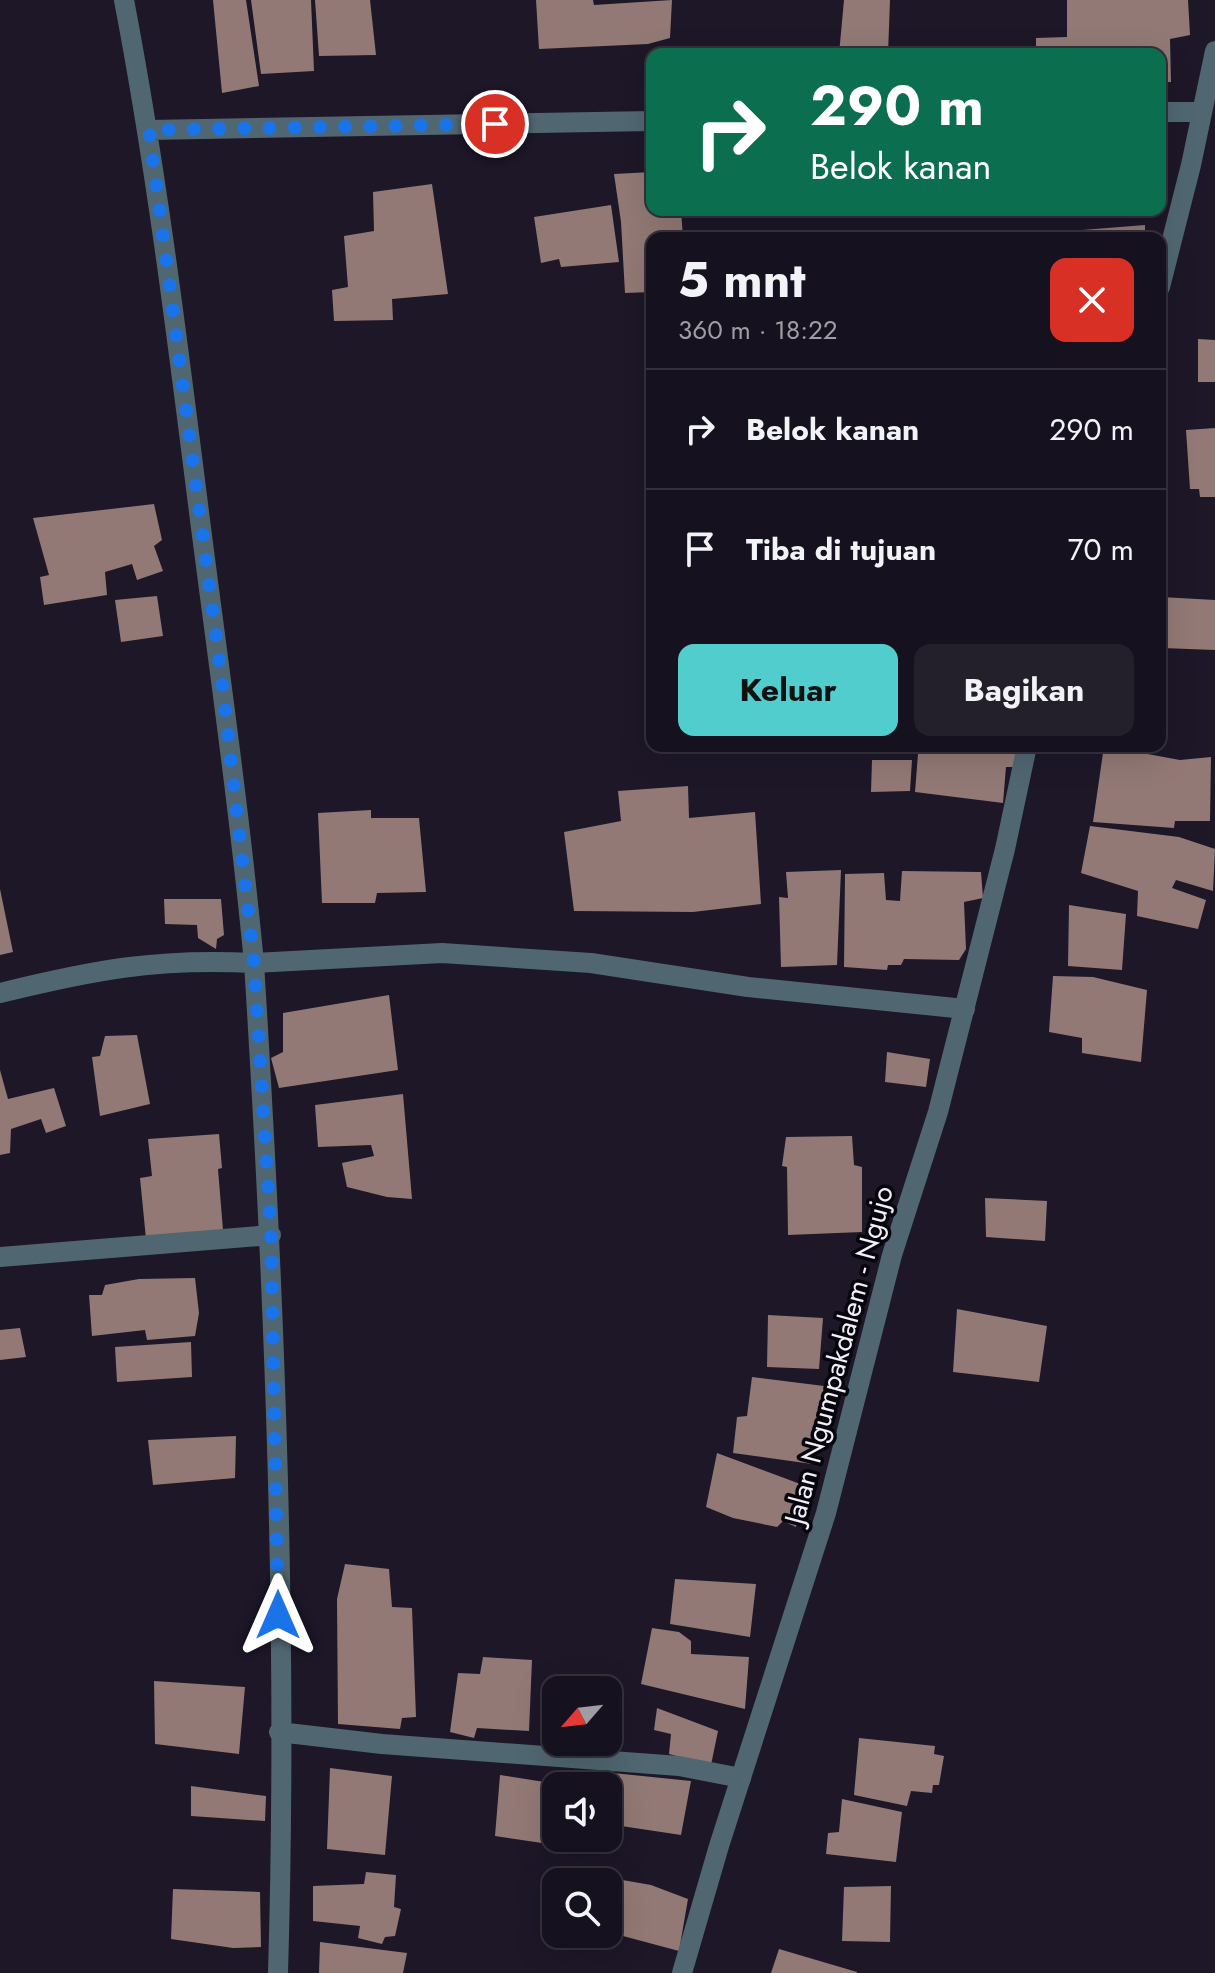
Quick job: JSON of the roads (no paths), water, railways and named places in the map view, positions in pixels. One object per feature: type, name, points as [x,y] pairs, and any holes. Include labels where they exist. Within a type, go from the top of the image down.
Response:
[{"type":"street","points":[[124,0],[149,130],[222,682],[254,963],[271,1235],[277,1411],[279,1732],[283,1814],[278,1973]]},
{"type":"street","points":[[1166,263],[1215,51]]},
{"type":"street","points":[[1166,112],[1200,112]]},
{"type":"street","points":[[149,130],[646,121]]},
{"type":"street","name":"Jalan Ngumpakdalem - Ngujo","points":[[682,1973],[826,1513],[884,1286],[938,1112],[1026,752]]},
{"type":"street","points":[[0,993],[51,978],[127,965],[201,961],[254,963],[442,953],[591,963],[748,987],[965,1009]]},
{"type":"street","points":[[0,1257],[271,1235]]},
{"type":"street","points":[[279,1732],[382,1744],[679,1766],[741,1778]]}]
